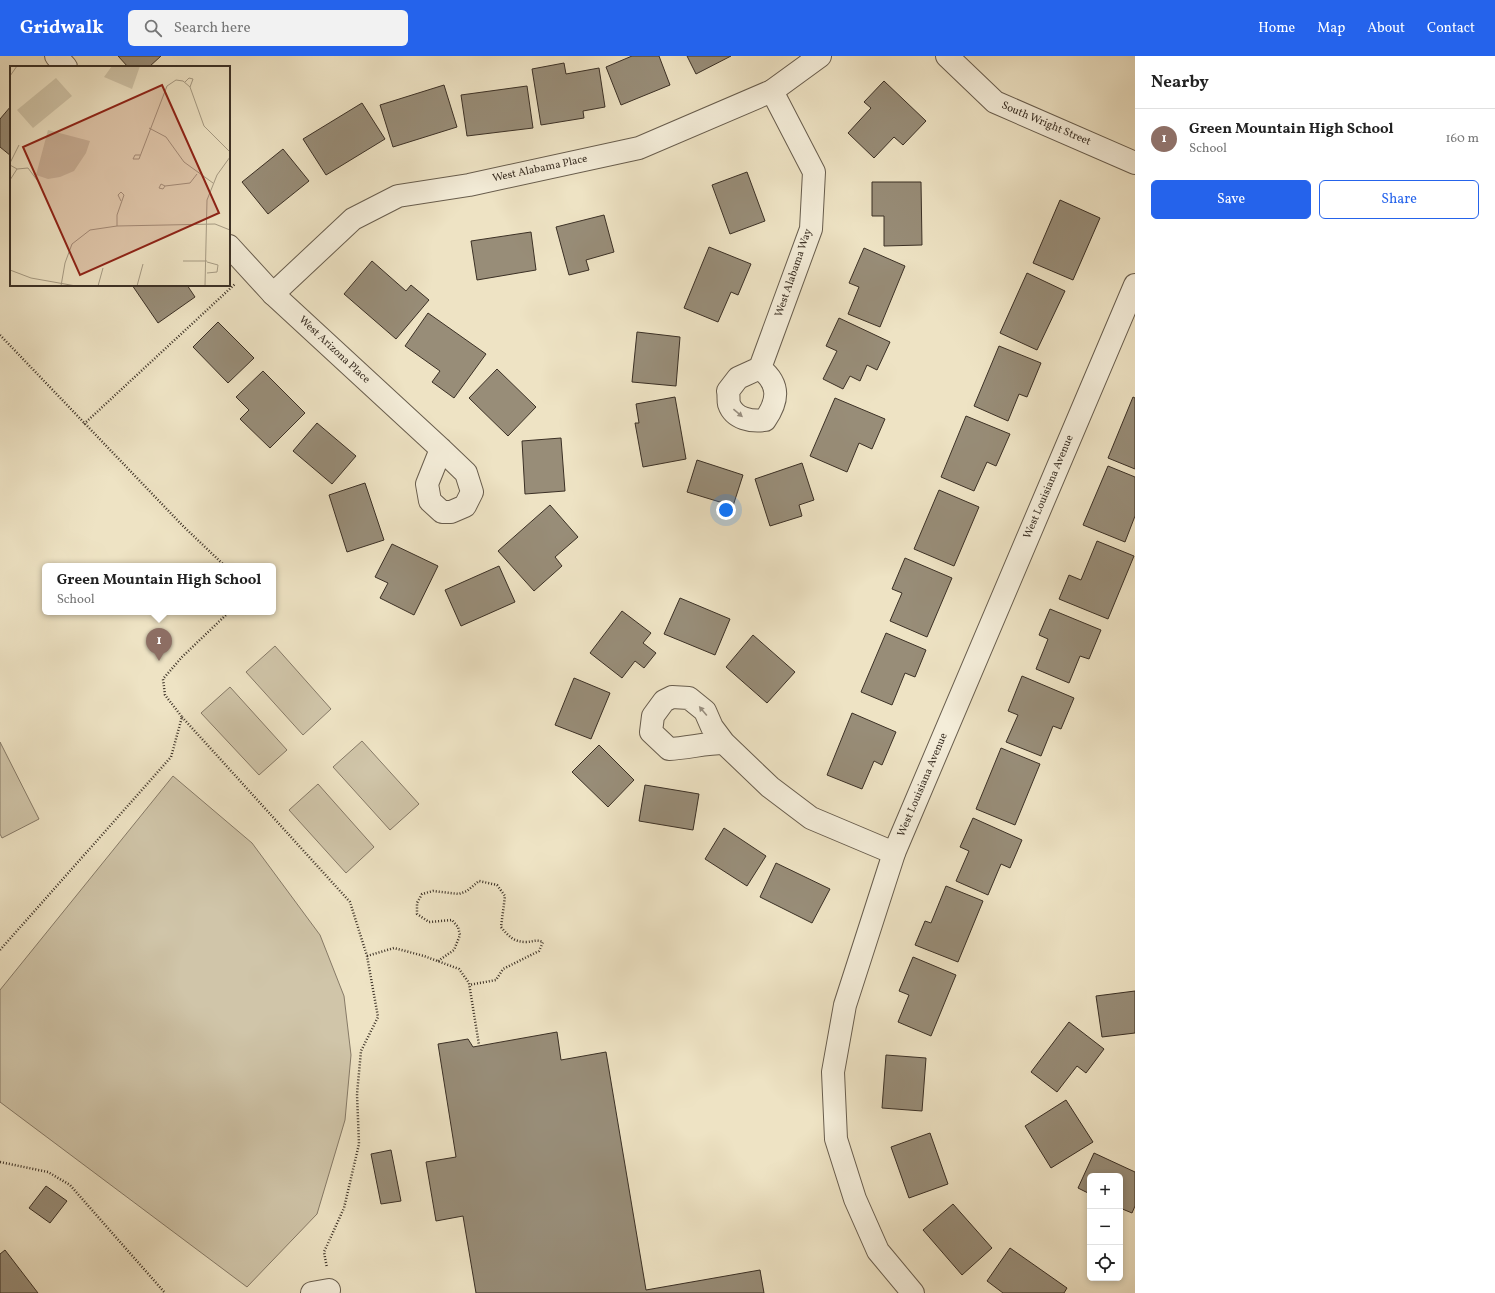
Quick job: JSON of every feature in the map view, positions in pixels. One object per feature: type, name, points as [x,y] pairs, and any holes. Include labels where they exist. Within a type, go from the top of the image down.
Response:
[{"type":"street","points":[[56,56],[65,66]]},
{"type":"street","name":"West Alabama Place","points":[[273,294],[353,220],[398,196],[469,185],[639,148],[772,90],[820,56]]},
{"type":"street","name":"South Wright Street","points":[[947,56],[995,102],[1135,162]]},
{"type":"street","name":"West Alabama Way","points":[[760,368],[811,229],[814,172],[772,90]]},
{"type":"street","name":"West Arizona Place","points":[[230,247],[273,294],[442,449]]},
{"type":"street","name":"West Louisiana Avenue","points":[[913,1293],[878,1251],[855,1199],[836,1139],[833,1072],[845,1005],[894,853],[1135,285]]},
{"type":"street","points":[[724,743],[770,787],[811,818],[894,853]]},
{"type":"path","points":[[84,424],[250,269]]},
{"type":"path","points":[[0,336],[183,526],[222,563]]},
{"type":"path","points":[[226,615],[182,657],[162,679],[166,695],[182,717],[350,902],[367,956],[378,1017],[361,1051],[358,1094],[359,1144],[344,1208],[324,1252],[321,1291]]},
{"type":"path","points":[[0,950],[171,757],[182,717]]},
{"type":"path","points":[[438,961],[454,950],[460,936],[458,927],[452,920],[429,922],[417,914],[417,903],[422,894],[434,891],[458,894],[467,891],[479,881],[496,885],[505,896],[501,927],[509,937],[526,942],[537,940],[543,942],[539,951],[503,969],[496,980],[469,985]]},
{"type":"path","points":[[367,956],[394,948],[459,969],[469,985],[479,1045]]},
{"type":"path","points":[[0,1162],[48,1172],[70,1185],[165,1293]]},
{"type":"shaded area","points":[[275,646],[331,709],[303,735],[246,672]]},
{"type":"shaded area","points":[[230,687],[287,750],[259,775],[201,713]]},
{"type":"shaded area","points":[[362,741],[419,804],[390,830],[333,767]]},
{"type":"shaded area","points":[[0,742],[39,819],[2,838],[0,834]]},
{"type":"shaded area","points":[[173,776],[252,843],[320,935],[344,996],[351,1055],[345,1120],[317,1214],[247,1287],[0,1102],[0,990]]},
{"type":"shaded area","points":[[318,784],[374,847],[346,873],[289,810]]},
{"type":"building","points":[[118,56],[161,56],[150,66],[127,66]]},
{"type":"building","points":[[632,56],[659,56],[670,85],[621,105],[606,67]]},
{"type":"building","points":[[687,56],[731,56],[696,74]]},
{"type":"building","points":[[564,63],[566,74],[599,68],[605,107],[583,111],[584,118],[541,125],[532,69]]},
{"type":"building","points":[[884,81],[926,121],[903,145],[894,137],[874,158],[848,133],[871,108],[864,102]]},
{"type":"building","points":[[444,85],[457,127],[393,147],[380,105]]},
{"type":"building","points":[[527,86],[533,128],[467,136],[461,95]]},
{"type":"building","points":[[362,103],[385,139],[326,175],[303,139]]},
{"type":"building","points":[[10,107],[10,155],[0,147],[0,119]]},
{"type":"building","points":[[283,149],[309,181],[268,214],[242,182]]},
{"type":"building","points":[[747,172],[765,221],[730,234],[712,185]]},
{"type":"building","points":[[872,182],[921,182],[922,245],[884,246],[884,216],[872,216]]},
{"type":"building","points":[[1060,200],[1100,218],[1073,280],[1033,263]]},
{"type":"building","points":[[604,215],[614,252],[586,260],[589,270],[569,275],[556,227]]},
{"type":"building","points":[[531,232],[536,270],[477,280],[471,241]]},
{"type":"building","points":[[709,247],[751,264],[738,295],[731,292],[718,322],[684,308]]},
{"type":"building","points":[[864,248],[905,266],[880,327],[848,314],[859,287],[849,283]]},
{"type":"building","points":[[372,261],[406,291],[411,285],[429,300],[396,339],[344,294]]},
{"type":"building","points":[[1027,273],[1065,291],[1037,350],[1000,333]]},
{"type":"building","points":[[133,286],[188,286],[195,297],[158,323]]},
{"type":"building","points":[[428,313],[486,354],[454,398],[432,382],[440,371],[405,346]]},
{"type":"building","points":[[839,318],[890,342],[877,370],[867,365],[860,381],[850,376],[843,389],[823,379],[837,351],[826,346]]},
{"type":"building","points":[[218,322],[254,358],[228,383],[193,347]]},
{"type":"building","points":[[637,332],[680,337],[676,386],[632,382]]},
{"type":"building","points":[[999,346],[1041,363],[1027,397],[1019,394],[1008,421],[974,406]]},
{"type":"building","points":[[497,369],[536,407],[508,436],[469,398]]},
{"type":"building","points":[[263,371],[305,413],[270,448],[240,419],[249,410],[236,397]]},
{"type":"building","points":[[675,397],[686,459],[643,467],[635,423],[639,423],[636,404]]},
{"type":"building","points":[[1133,397],[1135,398],[1135,469],[1108,458]]},
{"type":"building","points":[[835,398],[885,419],[872,449],[859,443],[847,472],[810,456]]},
{"type":"building","points":[[966,416],[1010,434],[996,466],[987,462],[974,491],[941,477]]},
{"type":"building","points":[[317,423],[356,456],[332,484],[293,451]]},
{"type":"building","points":[[561,438],[565,491],[525,494],[522,441]]},
{"type":"building","points":[[697,460],[743,475],[733,506],[687,492]]},
{"type":"building","points":[[802,463],[814,500],[799,505],[802,516],[770,526],[755,479]]},
{"type":"building","points":[[1108,466],[1135,477],[1135,516],[1125,542],[1083,525]]},
{"type":"building","points":[[365,483],[384,540],[347,552],[329,495]]},
{"type":"building","points":[[939,490],[979,507],[954,566],[914,549]]},
{"type":"building","points":[[550,505],[578,537],[555,557],[562,566],[534,591],[498,551]]},
{"type":"building","points":[[1097,541],[1134,556],[1108,619],[1059,599],[1069,575],[1081,580]]},
{"type":"building","points":[[392,544],[438,566],[414,615],[380,598],[388,583],[375,577]]},
{"type":"building","points":[[905,558],[952,578],[927,637],[890,621],[902,593],[892,589]]},
{"type":"building","points":[[499,566],[515,602],[461,626],[445,590]]},
{"type":"building","points":[[680,598],[730,619],[715,655],[664,634]]},
{"type":"building","points":[[1050,609],[1101,630],[1089,659],[1080,656],[1069,683],[1036,669],[1048,639],[1039,635]]},
{"type":"building","points":[[622,611],[651,633],[643,643],[656,653],[644,668],[635,661],[622,678],[590,653]]},
{"type":"building","points":[[886,633],[926,650],[915,677],[905,673],[892,705],[861,692]]},
{"type":"building","points":[[753,635],[795,672],[767,703],[726,667]]},
{"type":"building","points":[[1022,676],[1074,698],[1061,729],[1053,726],[1041,756],[1006,742],[1018,715],[1008,711]]},
{"type":"building","points":[[574,678],[610,693],[591,739],[555,725]]},
{"type":"building","points":[[852,713],[896,732],[882,765],[874,761],[862,789],[827,775]]},
{"type":"building","points":[[599,745],[634,780],[608,807],[572,772]]},
{"type":"building","points":[[1001,748],[1040,764],[1015,825],[976,809]]},
{"type":"building","points":[[645,785],[699,794],[693,830],[639,821]]},
{"type":"building","points":[[973,818],[1022,840],[1010,868],[1001,864],[988,895],[956,881],[969,851],[960,847]]},
{"type":"building","points":[[724,828],[766,856],[747,886],[705,859]]},
{"type":"building","points":[[776,863],[830,889],[812,923],[760,897]]},
{"type":"building","points":[[946,886],[983,901],[958,962],[915,945],[925,921],[931,923]]},
{"type":"building","points":[[913,957],[956,975],[931,1036],[898,1022],[909,995],[899,991]]},
{"type":"building","points":[[1135,991],[1135,1033],[1102,1037],[1096,996]]},
{"type":"building","points":[[1069,1022],[1104,1049],[1086,1073],[1077,1066],[1057,1092],[1031,1072]]},
{"type":"building","points":[[557,1032],[561,1060],[606,1052],[646,1290],[760,1270],[764,1293],[476,1293],[463,1216],[436,1221],[426,1162],[456,1157],[438,1044],[468,1039],[473,1047]]},
{"type":"building","points":[[886,1055],[926,1058],[922,1111],[882,1108]]},
{"type":"building","points":[[1066,1100],[1093,1142],[1051,1168],[1025,1126]]},
{"type":"building","points":[[930,1133],[948,1184],[909,1198],[891,1147]]},
{"type":"building","points":[[391,1150],[401,1201],[381,1204],[371,1154]]},
{"type":"building","points":[[1094,1153],[1135,1172],[1135,1206],[1132,1213],[1123,1209],[1123,1173],[1087,1173],[1087,1192],[1078,1188]]},
{"type":"building","points":[[46,1186],[67,1201],[50,1223],[29,1208]]},
{"type":"building","points":[[953,1204],[992,1248],[962,1275],[923,1230]]},
{"type":"building","points":[[1010,1248],[1067,1288],[1064,1293],[1003,1293],[987,1281]]},
{"type":"building","points":[[5,1250],[38,1293],[0,1293],[0,1254]]},
{"type":"place","name":"Green Mountain High School","points":[[159,661]]}]
